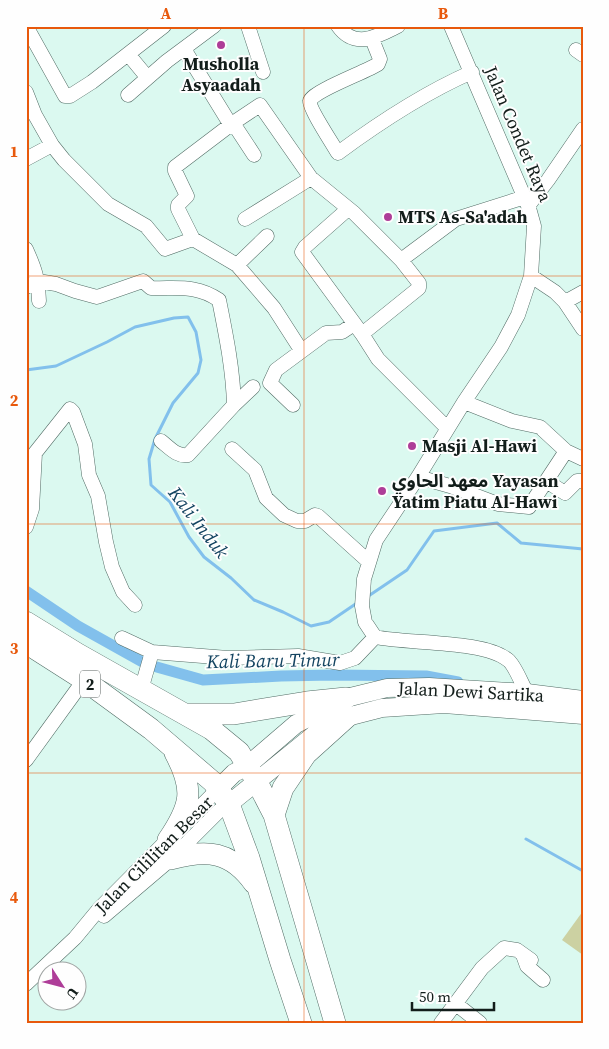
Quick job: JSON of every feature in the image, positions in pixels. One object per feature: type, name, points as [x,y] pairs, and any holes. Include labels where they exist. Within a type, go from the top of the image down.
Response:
[{"type":"highway","name":"2","points":[[26,622],[78,654],[143,682],[184,714],[211,729],[239,752],[246,778],[274,815],[335,1023]]},
{"type":"highway","name":"2","points":[[26,643],[84,680],[169,744],[213,782],[224,797],[236,821],[301,1023]]},
{"type":"highway","points":[[184,714],[234,714],[308,702],[347,708]]},
{"type":"highway","points":[[274,815],[283,788],[306,754],[347,708]]},
{"type":"highway","points":[[169,744],[186,777],[189,790],[182,817],[169,849],[215,854],[240,866],[259,890]]},
{"type":"main road","name":"Jalan Dewi Sartika","points":[[246,778],[296,724],[347,708],[387,688],[429,687],[527,693],[583,700]]},
{"type":"main road","name":"Jalan Dewi Sartika","points":[[347,708],[444,704],[583,715]]},
{"type":"main road","name":"Jalan Cililitan Besar","points":[[224,797],[246,778]]},
{"type":"street","points":[[26,26],[65,96],[70,96],[92,82],[164,26]]},
{"type":"street","points":[[128,95],[167,60],[214,26]]},
{"type":"street","points":[[248,26],[263,72]]},
{"type":"street","points":[[338,26],[340,30],[355,39],[372,39],[398,26]]},
{"type":"street","name":"Jalan Condet Raya","points":[[375,637],[364,622],[362,606],[364,579],[376,540],[501,347],[518,315],[531,276],[534,226],[526,201],[451,26]]},
{"type":"street","points":[[372,39],[380,59],[378,64],[330,87],[310,100],[314,111],[338,153],[365,133],[442,86],[472,72]]},
{"type":"street","points":[[184,49],[254,155]]},
{"type":"street","points":[[128,54],[147,77]]},
{"type":"street","points":[[26,92],[31,117],[64,160],[108,204],[146,226],[165,249],[193,239]]},
{"type":"street","points":[[293,405],[270,383],[276,370],[326,333],[358,329],[419,288],[419,283],[400,260],[348,209],[311,178],[260,105],[230,121],[175,167],[175,171],[187,196],[177,207],[193,239],[237,265],[274,308],[302,350]]},
{"type":"street","points":[[400,260],[456,219],[526,201],[548,180],[583,129]]},
{"type":"street","points":[[26,158],[52,145]]},
{"type":"street","points":[[245,219],[311,178]]},
{"type":"street","points":[[348,209],[305,247],[302,252],[378,359],[447,428]]},
{"type":"street","points":[[237,265],[267,236]]},
{"type":"street","points":[[26,249],[34,267],[32,284],[39,301]]},
{"type":"street","points":[[531,276],[555,292],[565,302],[583,329]]},
{"type":"street","points":[[32,284],[56,284],[97,297],[143,281],[151,288],[202,290],[216,298],[219,300],[234,380],[234,405]]},
{"type":"street","points":[[565,302],[583,292]]},
{"type":"street","points":[[161,441],[178,454],[188,455],[253,387]]},
{"type":"street","points":[[464,402],[512,421],[540,427],[566,451],[583,459]]},
{"type":"street","points":[[26,527],[32,509],[35,453],[70,409],[73,412],[85,444],[89,475],[98,496],[112,567],[123,592],[135,605]]},
{"type":"street","points":[[232,449],[255,470],[266,498],[284,515],[297,521],[305,521],[315,515],[370,562]]},
{"type":"street","points":[[418,477],[450,486],[498,504],[529,507],[566,451]]},
{"type":"street","points":[[546,481],[565,493],[577,481],[583,481]]},
{"type":"street","points":[[122,638],[151,654],[228,658],[298,656],[340,663],[355,658],[375,637],[391,641],[474,647],[495,653],[509,660],[527,693]]},
{"type":"street","points":[[143,682],[151,654]]},
{"type":"street","points":[[26,760],[84,680]]},
{"type":"street","name":"Jalan Cililitan Besar","points":[[75,938],[99,909],[169,849],[220,810],[224,797]]},
{"type":"street","name":"Jalan Cililitan Besar","points":[[26,984],[75,938],[93,924],[224,797]]},
{"type":"street","points":[[441,1023],[482,968],[504,948],[513,948],[527,957],[527,966],[543,980]]},
{"type":"street","points":[[456,1004],[480,1023]]},
{"type":"green space","points":[[583,911],[583,955],[562,940]]},
{"type":"waterway","name":"Kali Induk","points":[[26,370],[56,366],[135,327],[174,318],[188,317],[196,332],[201,360],[198,373],[173,403],[155,439],[149,459],[151,485],[170,502],[189,537],[204,557],[231,578],[254,600],[311,626],[329,622],[357,603]]},
{"type":"waterway","name":"Kali Induk","points":[[367,597],[407,570],[434,531],[497,523],[521,543],[583,549]]},
{"type":"waterway","name":"Kali Baru Timur","points":[[26,591],[78,626],[146,664],[203,680],[333,675],[426,676],[458,682]]},
{"type":"waterway","points":[[526,839],[583,871]]},
{"type":"place","name":"Musholla Asyaadah","points":[[221,45]]},
{"type":"place","name":"MTS As-Sa'adah","points":[[388,217]]},
{"type":"place","name":"Masji Al-Hawi","points":[[412,446]]},
{"type":"place","name":"معهد الحاوي Yayasan Yatim Piatu Al-Hawi","points":[[382,491]]}]
